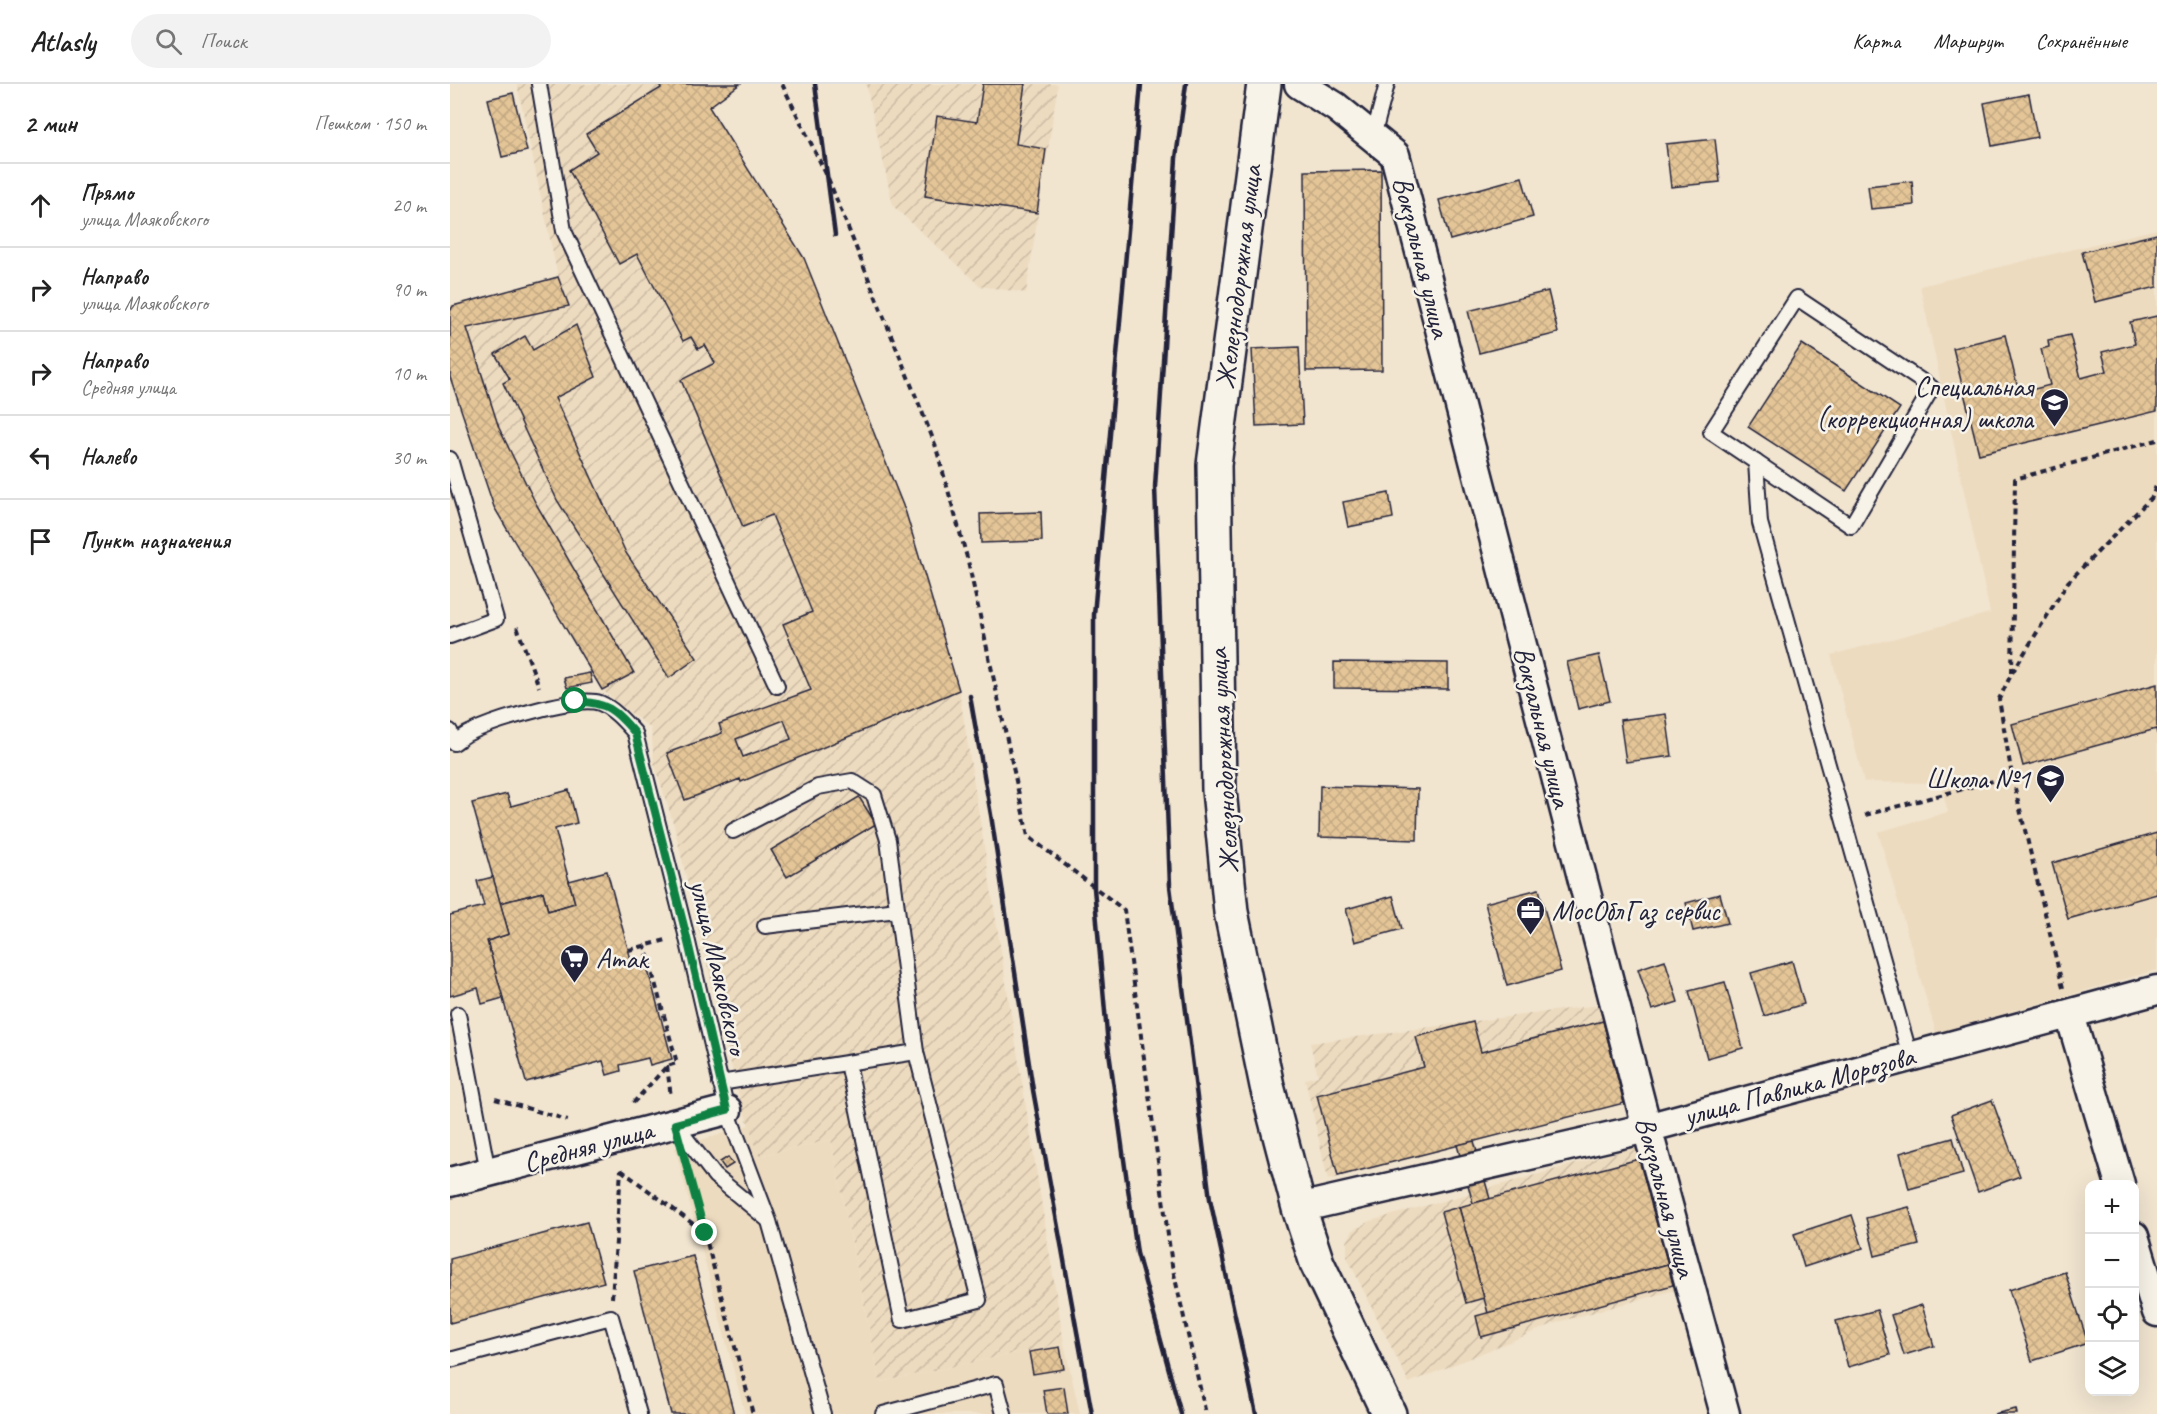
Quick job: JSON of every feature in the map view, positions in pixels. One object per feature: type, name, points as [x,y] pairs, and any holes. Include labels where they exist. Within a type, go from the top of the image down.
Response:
[{"type":"street","name":"Железнодорожная улица","points":[[1264,84],[1214,465],[1219,790],[1231,912],[1267,1086],[1299,1208],[1317,1263],[1389,1414]]},
{"type":"street","name":"Вокзальная улица","points":[[1299,84],[1336,107],[1395,154],[1647,1128],[1725,1414]]},
{"type":"street","name":"улица Павлика Морозова","points":[[1299,1208],[1647,1128],[1910,1056],[2067,1006],[2157,990]]},
{"type":"street","points":[[2067,1006],[2119,1180]]},
{"type":"street","name":"Средняя улица","points":[[450,1182],[727,1110]]},
{"type":"street","points":[[2139,1253],[2157,1312]]},
{"type":"lane","points":[[539,84],[564,231],[777,686]]},
{"type":"lane","points":[[1373,137],[1387,84]]},
{"type":"lane","points":[[1797,298],[1932,388],[1851,526],[1756,462],[1711,432],[1797,298]]},
{"type":"lane","points":[[450,459],[496,619],[450,636]]},
{"type":"lane","points":[[1756,462],[1760,523],[1910,1056]]},
{"type":"lane","name":"улица Маяковского","points":[[451,742],[469,733],[547,707],[575,701],[599,703],[618,715],[635,733],[686,934],[727,1110],[769,1221],[823,1414]]},
{"type":"lane","points":[[733,831],[818,787],[852,780],[874,795],[888,840],[916,1052],[979,1300],[902,1320],[848,1063]]},
{"type":"lane","points":[[765,926],[897,910]]},
{"type":"lane","points":[[458,1014],[488,1172]]},
{"type":"lane","points":[[720,1083],[916,1052]]},
{"type":"lane","points":[[675,1124],[715,1176],[769,1221]]},
{"type":"lane","points":[[450,1360],[611,1317],[639,1414]]},
{"type":"lane","points":[[884,1414],[996,1384],[1004,1414]]},
{"type":"path","points":[[782,84],[824,168],[935,444],[968,561],[1028,836],[1124,910],[1172,1265],[1206,1414]]},
{"type":"path","points":[[2012,673],[2015,479],[2157,440]]},
{"type":"path","points":[[2067,1006],[2012,776],[1999,699],[2012,673],[2068,582],[2152,497],[2157,483]]},
{"type":"path","points":[[496,619],[512,615],[547,707]]},
{"type":"path","points":[[1844,820],[2012,776]]},
{"type":"path","points":[[629,950],[686,934]]},
{"type":"path","points":[[630,1107],[667,1066],[677,1063],[645,946]]},
{"type":"path","points":[[473,1093],[574,1122]]},
{"type":"path","points":[[610,1141],[621,1170],[611,1317]]},
{"type":"path","points":[[621,1170],[705,1233]]},
{"type":"path","points":[[690,1178],[753,1414]]},
{"type":"shaded area","points":[[517,84],[740,84],[709,107],[804,258],[906,513],[959,690],[1064,1343],[880,1382],[831,1140],[759,1156],[738,1093],[674,826],[654,763],[651,729],[602,690],[494,507],[450,377],[450,311],[453,306],[558,277]]},
{"type":"shaded area","points":[[866,84],[1058,84],[1026,293],[980,286],[893,206]]},
{"type":"shaded area","name":"Школа №1","points":[[2157,229],[2157,970],[1936,1033],[1878,832],[1948,812],[1940,783],[1864,782],[1831,655],[1990,613],[1920,286]]},
{"type":"shaded area","points":[[1598,1005],[1624,1103],[1328,1180],[1305,1079],[1318,1076],[1310,1043]]},
{"type":"shaded area","points":[[749,1125],[759,1156],[831,1140],[880,1382],[1064,1343],[1080,1414],[745,1414],[675,1148]]},
{"type":"shaded area","points":[[1636,1147],[1675,1290],[1558,1322],[1409,1383],[1347,1257],[1347,1242],[1353,1230],[1370,1221]]},
{"type":"building","points":[[659,84],[740,84],[709,107],[804,258],[906,513],[959,690],[741,782],[740,779],[685,800],[667,753],[722,733],[719,724],[811,690],[783,624],[812,612],[772,515],[743,527],[681,380],[715,363],[705,345],[698,349],[691,337],[683,341],[637,254],[619,264],[569,170],[597,152],[586,134],[661,88]],"holes":[[[784,720],[791,739],[743,757],[736,739]]]},
{"type":"building","points":[[983,84],[1025,84],[1016,144],[1046,149],[1037,213],[925,196],[937,116],[977,122]]},
{"type":"building","points":[[513,93],[527,151],[502,157],[488,99]]},
{"type":"building","points":[[2029,94],[2037,137],[1992,146],[1984,103]]},
{"type":"building","points":[[1715,139],[1720,182],[1671,187],[1666,144]]},
{"type":"building","points":[[1381,170],[1382,370],[1306,371],[1305,171]]},
{"type":"building","points":[[1522,177],[1533,217],[1450,240],[1439,200]]},
{"type":"building","points":[[1912,181],[1914,205],[1871,209],[1868,186]]},
{"type":"building","points":[[2157,234],[2157,287],[2095,302],[2082,252]]},
{"type":"building","points":[[558,277],[569,306],[467,328],[499,428],[535,502],[634,673],[602,690],[494,507],[450,377],[450,311],[453,306]]},
{"type":"building","points":[[1548,291],[1558,333],[1479,353],[1468,311]]},
{"type":"building","points":[[2157,316],[2157,411],[1979,454],[1953,348],[2005,335],[2019,393],[2050,385],[2041,349],[2049,347],[2048,340],[2070,335],[2081,378],[2107,371],[2102,352],[2135,344],[2130,322]]},
{"type":"building","points":[[576,325],[596,377],[555,398],[626,553],[697,658],[669,678],[557,500],[503,383],[510,379],[495,354],[525,336],[533,350]]},
{"type":"building","points":[[1802,344],[1900,408],[1846,491],[1748,427]]},
{"type":"building","points":[[1299,347],[1303,424],[1256,426],[1252,349]]},
{"type":"building","points":[[1389,493],[1393,518],[1348,527],[1343,502]]},
{"type":"building","points":[[1041,512],[1042,541],[981,543],[980,514]]},
{"type":"building","points":[[1599,655],[1610,701],[1578,709],[1567,662]]},
{"type":"building","points":[[1334,662],[1448,663],[1448,689],[1334,688]]},
{"type":"building","points":[[590,673],[592,683],[567,688],[564,678]]},
{"type":"building","points":[[2157,684],[2157,734],[2156,729],[2023,766],[2012,724]]},
{"type":"building","points":[[1666,714],[1672,756],[1626,762],[1620,720]]},
{"type":"building","points":[[1320,786],[1418,789],[1417,840],[1319,837]]},
{"type":"building","points":[[569,790],[577,823],[555,829],[575,903],[548,911],[543,892],[500,903],[472,803],[507,794],[511,806]]},
{"type":"building","points":[[859,797],[876,824],[787,877],[771,850]]},
{"type":"building","points":[[2157,833],[2157,894],[2068,919],[2052,863]]},
{"type":"building","name":"Атак","points":[[607,871],[633,967],[646,963],[672,1059],[650,1065],[648,1058],[620,1065],[621,1071],[607,1075],[603,1061],[526,1082],[487,941],[509,934],[500,903],[543,892],[548,911],[575,903],[569,881]]},
{"type":"building","points":[[493,877],[509,934],[487,941],[503,998],[482,1004],[478,988],[450,996],[450,915],[484,906],[477,881]]},
{"type":"building","points":[[1539,889],[1561,971],[1507,986],[1485,903]]},
{"type":"building","points":[[1720,894],[1728,923],[1693,931],[1686,903]]},
{"type":"building","points":[[1393,896],[1402,929],[1355,942],[1346,909]]},
{"type":"building","points":[[1665,960],[1678,1002],[1652,1010],[1638,969]]},
{"type":"building","points":[[1792,961],[1804,1004],[1764,1016],[1751,973]]},
{"type":"building","points":[[1725,982],[1743,1048],[1707,1058],[1689,991]]},
{"type":"building","points":[[1603,1021],[1624,1103],[1338,1176],[1317,1095],[1424,1067],[1416,1037],[1473,1022],[1481,1052]]},
{"type":"building","points":[[1992,1100],[2020,1176],[1978,1192],[1951,1115]]},
{"type":"building","points":[[1953,1138],[1963,1174],[1909,1189],[1900,1153]]},
{"type":"building","points":[[1474,1141],[1490,1199],[1473,1203],[1457,1145]]},
{"type":"building","points":[[728,1157],[733,1164],[725,1169],[720,1162]]},
{"type":"building","points":[[1639,1159],[1668,1264],[1488,1313],[1459,1207]]},
{"type":"building","points":[[1459,1207],[1484,1298],[1466,1303],[1441,1212]]},
{"type":"building","points":[[1909,1207],[1919,1245],[1875,1256],[1866,1218]]},
{"type":"building","points":[[1852,1215],[1863,1248],[1804,1267],[1794,1234]]},
{"type":"building","points":[[587,1222],[604,1282],[450,1323],[450,1259]]},
{"type":"building","points":[[693,1256],[734,1414],[671,1414],[662,1380],[634,1271]]},
{"type":"building","points":[[1668,1264],[1673,1285],[1481,1337],[1476,1316]]},
{"type":"building","points":[[2065,1272],[2085,1334],[2085,1344],[2032,1361],[2009,1290]]},
{"type":"building","points":[[1922,1305],[1934,1346],[1904,1355],[1891,1315]]},
{"type":"building","points":[[1877,1310],[1890,1355],[1848,1367],[1836,1321]]},
{"type":"building","points":[[1060,1347],[1064,1369],[1033,1374],[1029,1352]]},
{"type":"building","points":[[1064,1387],[1068,1414],[1047,1414],[1043,1390]]},
{"type":"building","points":[[2016,1409],[2017,1414],[1994,1414]]},
{"type":"railway","points":[[815,84],[835,235]]},
{"type":"railway","points":[[1141,84],[1094,615],[1094,888],[1108,1045],[1137,1253],[1181,1414]]},
{"type":"railway","points":[[1186,84],[1176,158],[1155,487],[1170,886],[1210,1199],[1256,1414]]},
{"type":"railway","points":[[970,696],[991,815],[1033,1090],[1092,1414]]},
{"type":"place","name":"Специальная (коррекционная) школа","points":[[2054,428]]},
{"type":"place","name":"Школа №1","points":[[2051,804]]},
{"type":"place","name":"МосОблГаз сервис","points":[[1531,936]]},
{"type":"place","name":"Атак","points":[[575,984]]},
{"type":"route","points":[[575,701],[599,703],[618,715],[635,733],[686,934],[727,1110],[675,1124],[705,1233]]}]
